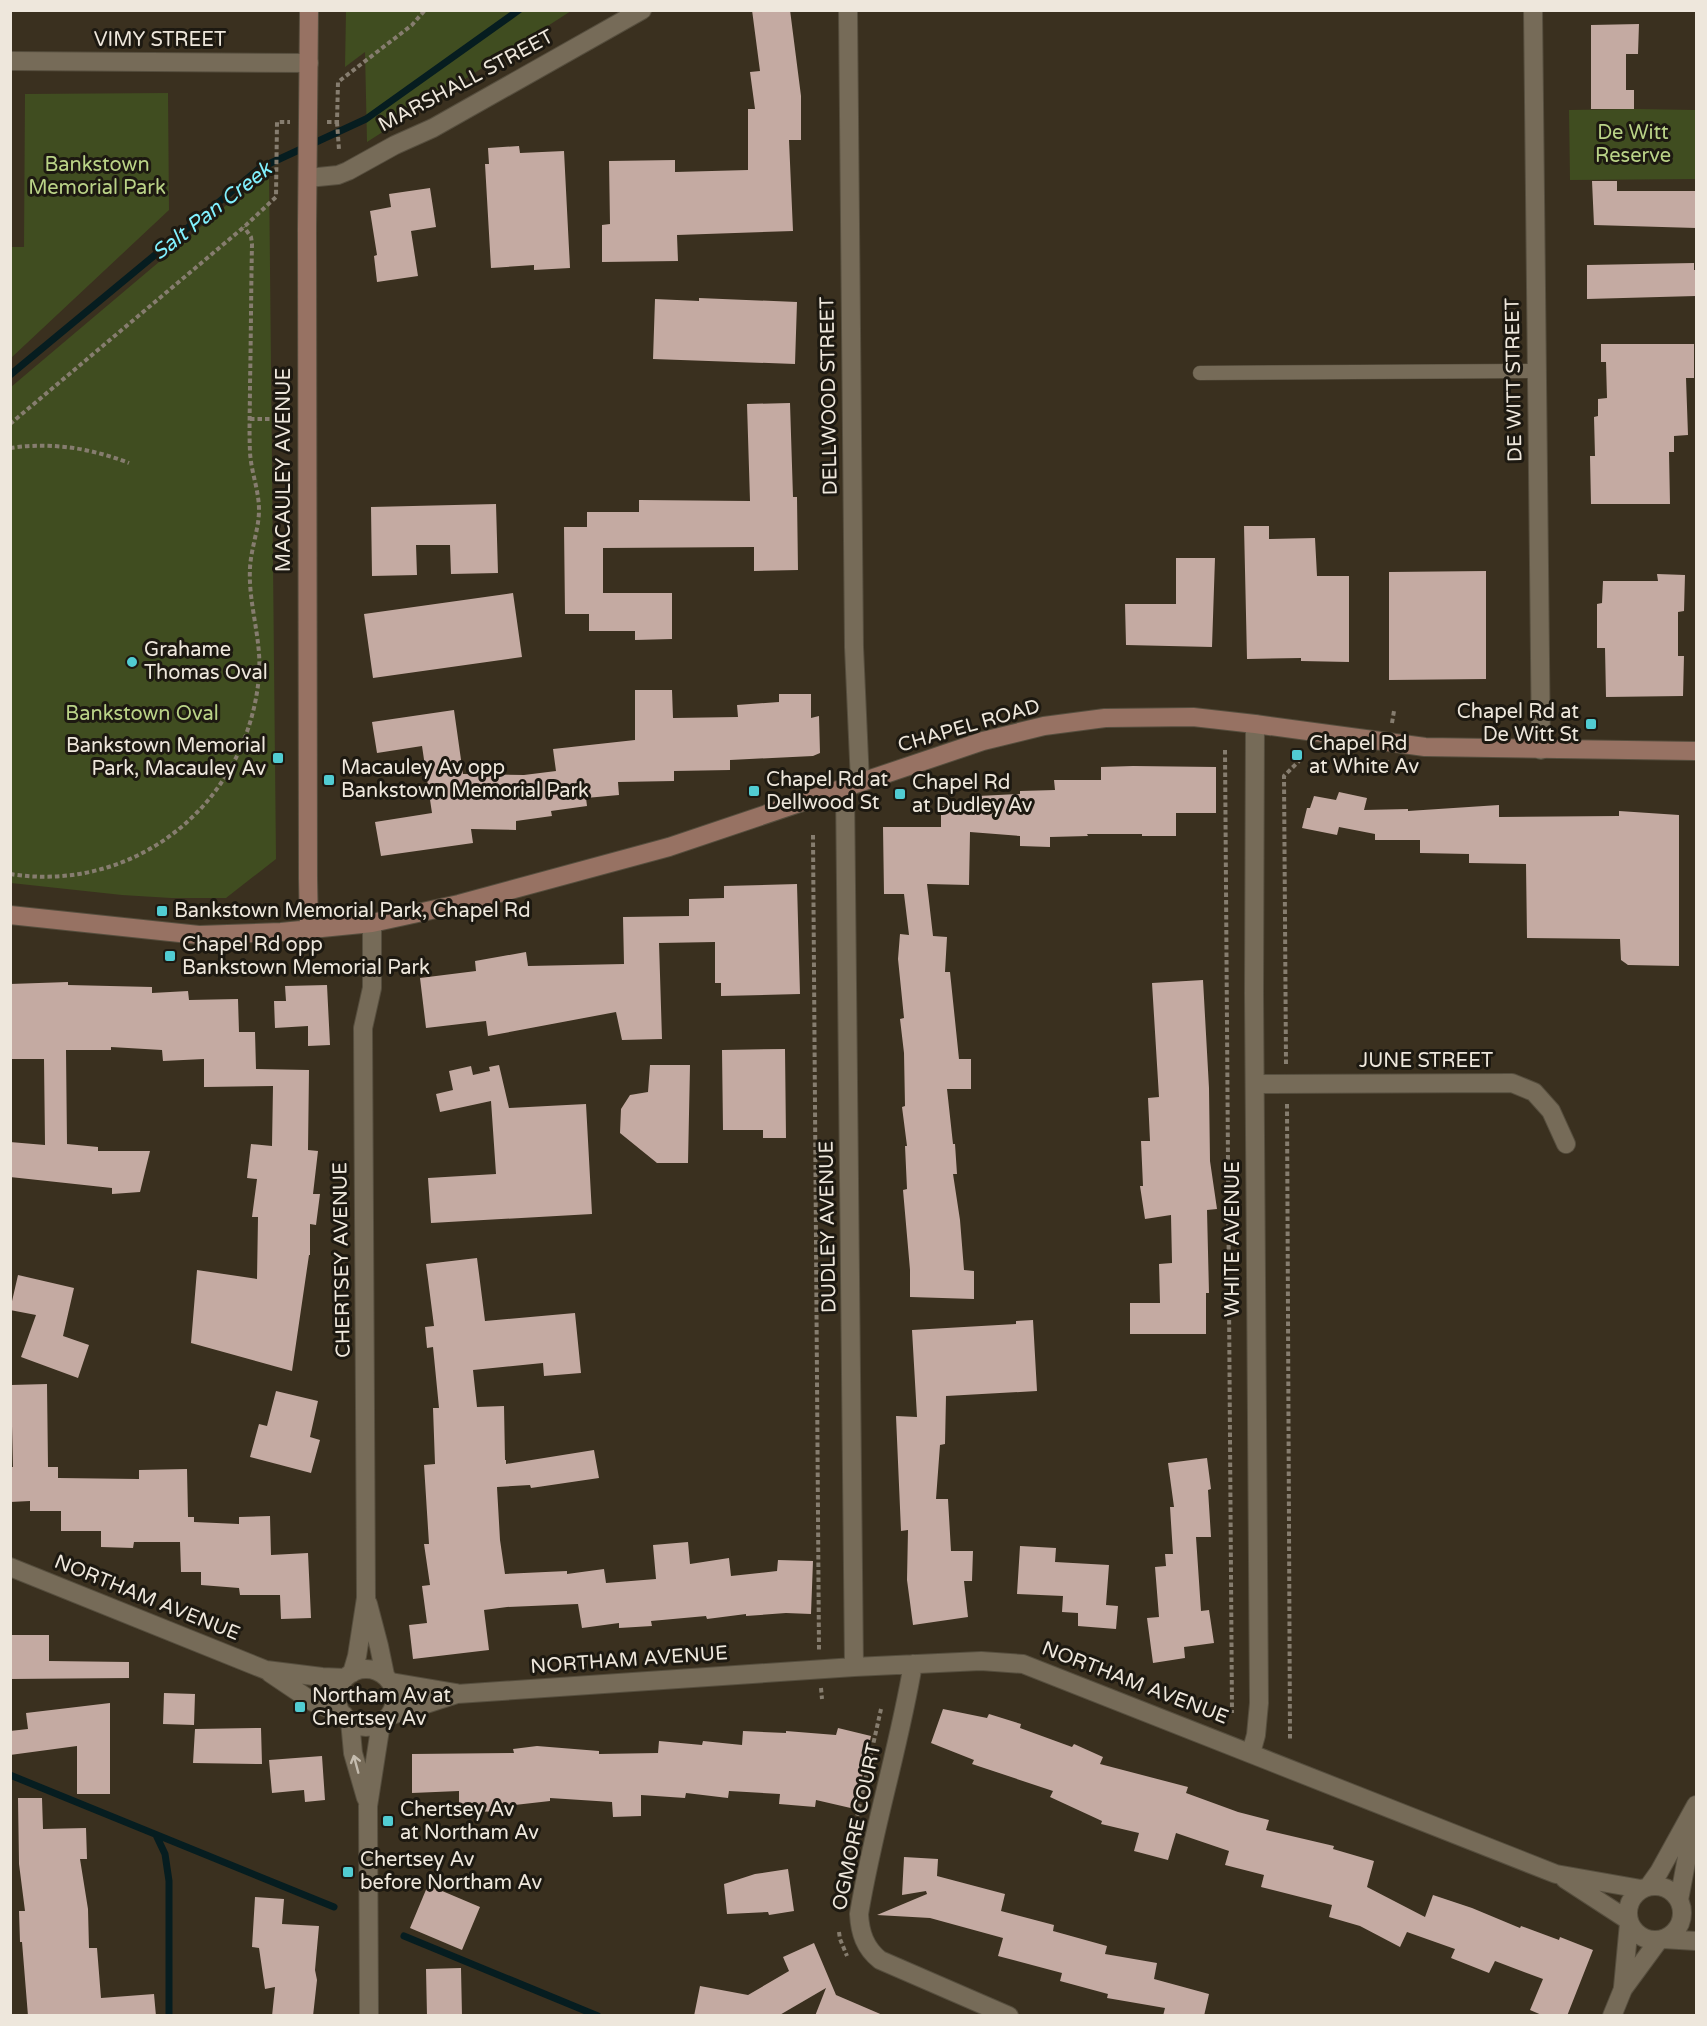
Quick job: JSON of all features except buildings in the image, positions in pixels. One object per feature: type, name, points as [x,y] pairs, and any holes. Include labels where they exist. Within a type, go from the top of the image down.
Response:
[{"type":"main road","name":"MACAULEY AVENUE","points":[[309,10],[309,930]]},
{"type":"main road","name":"CHAPEL ROAD","points":[[10,915],[199,935],[238,935],[372,923],[459,904],[639,856],[983,741],[1015,732],[1075,721],[1166,716],[1255,724],[1425,747],[1696,751]]},
{"type":"street","name":"MARSHALL STREET","points":[[308,178],[338,175],[348,171],[395,145],[433,128],[642,10]]},
{"type":"street","name":"DELLWOOD STREET","points":[[848,10],[854,647],[853,784]]},
{"type":"street","name":"DE WITT STREET","points":[[1533,10],[1541,750]]},
{"type":"street","name":"VIMY STREET","points":[[10,61],[309,63]]},
{"type":"street","name":"WHITE AVENUE","points":[[1251,1753],[1256,1735],[1259,1703],[1253,778],[1255,724]]},
{"type":"street","name":"DUDLEY AVENUE","points":[[853,784],[854,1667]]},
{"type":"street","name":"CHERTSEY AVENUE","points":[[348,1676],[357,1656],[366,1598],[363,1028],[372,987],[372,923]]},
{"type":"street","name":"JUNE STREET","points":[[1255,1084],[1512,1083],[1534,1092],[1551,1111],[1566,1144]]},
{"type":"street","name":"NORTHAM AVENUE","points":[[10,1567],[266,1670],[313,1702],[347,1718]]},
{"type":"street","name":"CHERTSEY AVENUE","points":[[366,1598],[380,1647],[381,1665],[388,1678]]},
{"type":"street","name":"NORTHAM AVENUE","points":[[385,1720],[458,1694],[854,1667],[994,1661],[1023,1664],[1556,1874],[1629,1922]]},
{"type":"street","name":"OGMORE COURT","points":[[913,1664],[905,1710],[876,1828],[861,1904],[860,1928],[871,1953],[880,1960],[1009,2016]]},
{"type":"street","points":[[368,1806],[353,1753],[347,1718],[338,1703],[338,1694],[340,1686],[348,1676],[369,1669],[388,1678],[394,1689],[395,1698],[385,1720],[368,1806],[369,2016]]},
{"type":"street","name":"NORTHAM AVENUE","points":[[266,1670],[322,1677],[348,1676]]},
{"type":"street","name":"NORTHAM AVENUE","points":[[388,1678],[458,1694]]},
{"type":"street","points":[[347,1718],[362,1726],[372,1726],[385,1720]]},
{"type":"street","points":[[1623,1989],[1629,1922],[1628,1905],[1636,1893],[1645,1888],[1659,1872],[1696,1807]]},
{"type":"street","points":[[1612,2016],[1623,1989],[1661,1940],[1677,1929],[1682,1913],[1680,1902],[1696,1807]]},
{"type":"street","name":"NORTHAM AVENUE","points":[[1556,1874],[1645,1888]]},
{"type":"street","points":[[1645,1888],[1669,1889],[1696,1916]]},
{"type":"street","points":[[1629,1922],[1638,1935],[1651,1940],[1696,1941]]},
{"type":"lane","points":[[1200,374],[1537,371]]},
{"type":"path","points":[[338,81],[412,26],[425,10]]},
{"type":"path","points":[[337,123],[339,150]]},
{"type":"path","points":[[10,424],[244,227],[276,197],[276,141]]},
{"type":"path","points":[[10,874],[40,877],[81,874],[101,870],[141,854],[168,838],[207,802],[230,770],[247,734],[253,715],[260,654],[250,570],[259,512],[250,453],[252,244],[251,237],[244,227]]},
{"type":"path","points":[[250,419],[277,419]]},
{"type":"path","points":[[10,448],[60,446],[96,452],[129,463]]},
{"type":"path","points":[[1225,750],[1232,1713]]},
{"type":"path","points":[[1290,1739],[1284,776],[1299,761]]},
{"type":"path","points":[[813,835],[819,1670],[822,1699]]},
{"type":"green space","points":[[346,10],[571,11],[367,142],[365,52],[345,67]]},
{"type":"green space","name":"Bankstown Memorial Park","points":[[168,93],[169,210],[11,358],[11,247],[24,247],[25,94]]},
{"type":"green space","name":"De Witt Reserve","points":[[1569,110],[1696,110],[1696,179],[1570,180]]},
{"type":"green space","name":"Bankstown Oval","points":[[269,169],[276,859],[226,898],[122,895],[11,883],[11,387]]},
{"type":"waterway","name":"Salt Pan Creek","points":[[10,375],[260,168],[366,119],[519,10]]},
{"type":"waterway","points":[[10,1775],[334,1907]]},
{"type":"waterway","points":[[156,1835],[165,1854],[169,1881],[169,2016]]},
{"type":"waterway","points":[[404,1936],[598,2016]]},
{"type":"place","name":"Grahame Thomas Oval","points":[[132,662]]},
{"type":"place","name":"Chapel Rd at De Witt St","points":[[1591,724]]},
{"type":"place","name":"Chapel Rd at White Av","points":[[1297,755]]},
{"type":"place","name":"Bankstown Memorial Park, Macauley Av","points":[[278,758]]},
{"type":"place","name":"Macauley Av opp Bankstown Memorial Park","points":[[329,780]]},
{"type":"place","name":"Chapel Rd at Dellwood St","points":[[754,791]]},
{"type":"place","name":"Chapel Rd at Dudley Av","points":[[900,794]]},
{"type":"place","name":"Bankstown Memorial Park, Chapel Rd","points":[[162,911]]},
{"type":"place","name":"Chapel Rd opp Bankstown Memorial Park","points":[[170,956]]},
{"type":"place","name":"Northam Av at Chertsey Av","points":[[300,1707]]},
{"type":"place","name":"Chertsey Av at Northam Av","points":[[388,1821]]},
{"type":"place","name":"Chertsey Av before Northam Av","points":[[348,1872]]}]
